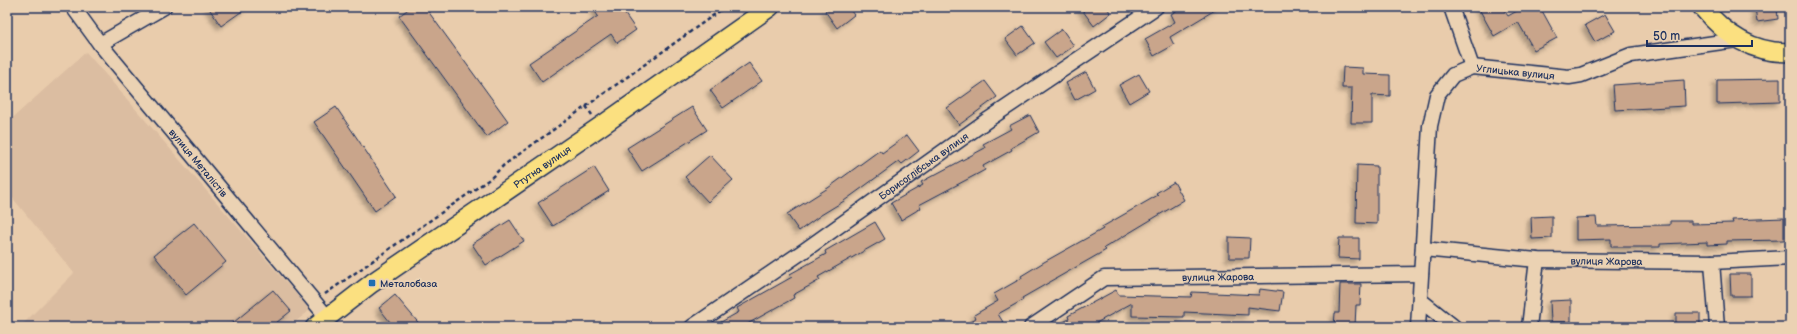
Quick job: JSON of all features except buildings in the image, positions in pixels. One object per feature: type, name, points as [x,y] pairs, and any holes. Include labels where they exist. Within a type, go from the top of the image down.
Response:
[{"type":"main road","name":"Ртутна вулиця","points":[[321,322],[372,283],[601,126],[770,7]]},
{"type":"main road","points":[[1702,7],[1715,22],[1736,40],[1756,48],[1777,53],[1790,52]]},
{"type":"street","name":"вулиця Металістів","points":[[73,7],[100,44],[316,302],[321,322]]},
{"type":"street","points":[[100,44],[164,7]]},
{"type":"street","name":"Борисоглібська вулиця","points":[[696,326],[989,120],[1156,7]]},
{"type":"street","points":[[1451,7],[1472,67]]},
{"type":"street","name":"Углицька вулиця","points":[[1418,327],[1430,126],[1437,95],[1453,75],[1472,67],[1569,76],[1581,75],[1631,54],[1736,40]]},
{"type":"street","name":"вулиця Жарова","points":[[1423,249],[1537,260],[1712,262],[1790,258]]},
{"type":"street","points":[[1529,327],[1537,260]]},
{"type":"street","points":[[1712,262],[1717,327]]},
{"type":"street","name":"вулиця Жарова","points":[[1031,327],[1104,278],[1421,274]]},
{"type":"street","points":[[1420,300],[1454,327]]},
{"type":"path","points":[[316,302],[491,178],[504,165],[725,7]]},
{"type":"shaded area","points":[[86,52],[310,310],[289,327],[20,327],[74,273],[7,191],[7,123]]},
{"type":"place","name":"Металобаза","points":[[372,283]]}]
